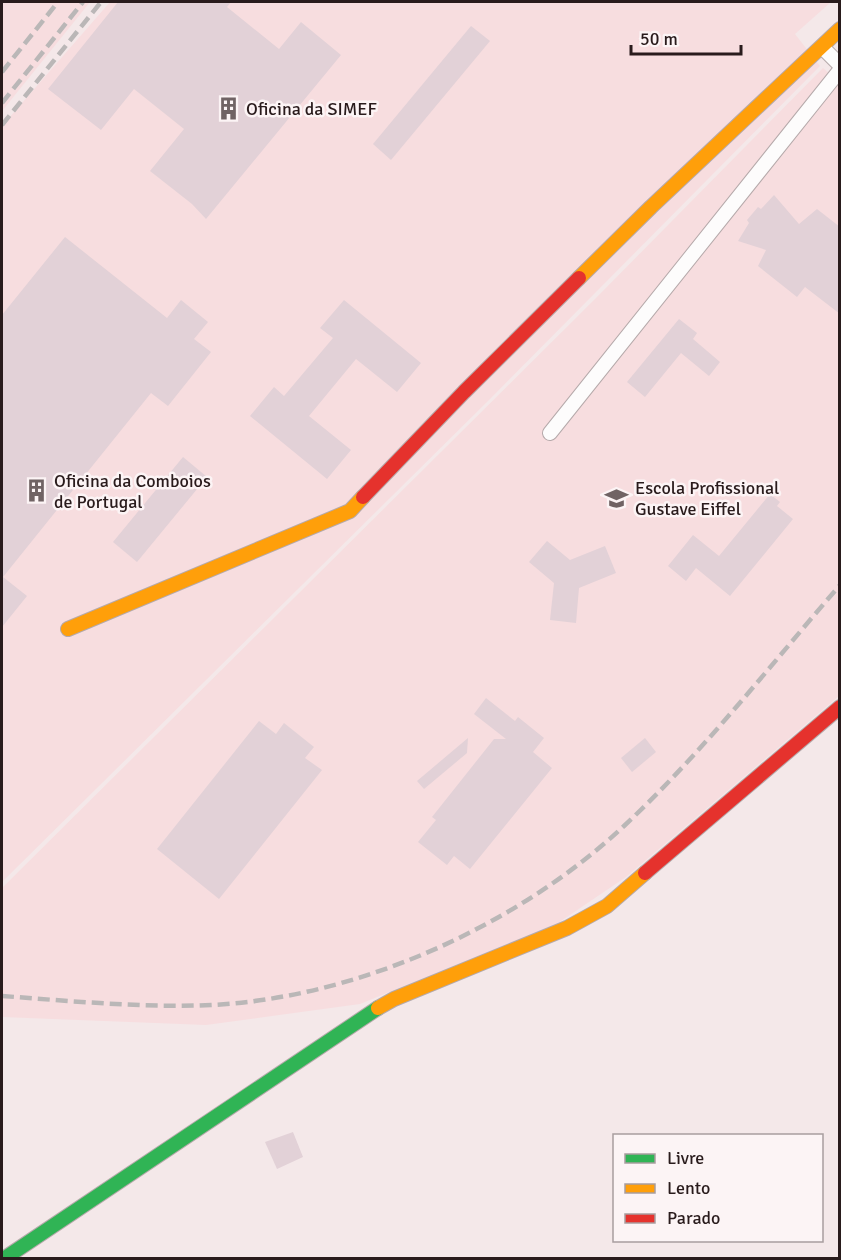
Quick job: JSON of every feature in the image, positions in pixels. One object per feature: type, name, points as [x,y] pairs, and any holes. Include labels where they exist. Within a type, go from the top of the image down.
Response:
[{"type":"street","points":[[68,630],[350,511],[464,392],[651,207],[840,29]]},
{"type":"street","points":[[822,47],[840,65]]},
{"type":"street","points":[[550,433],[840,70]]},
{"type":"street","points":[[4,1258],[363,1017],[394,999],[567,928],[607,906],[840,707]]},
{"type":"shaded area","points":[[2,2],[90,2],[2,111]]},
{"type":"shaded area","points":[[110,2],[831,2],[795,34],[820,66],[490,399],[2,882],[2,126]]},
{"type":"shaded area","name":"Escola Profissional Gustave Eiffel","points":[[823,68],[840,83],[839,696],[626,877],[558,923],[360,1004],[206,1025],[2,1017],[2,888],[595,299]]},
{"type":"building","name":"Oficina da SIMEF","points":[[118,2],[231,2],[227,7],[279,49],[301,22],[341,55],[206,219],[192,204],[150,171],[184,129],[134,89],[101,130],[48,89]]},
{"type":"building","points":[[471,26],[490,41],[391,160],[373,144]]},
{"type":"building","points":[[774,195],[799,224],[817,209],[840,227],[840,314],[805,287],[797,297],[758,266],[766,250],[738,241],[749,223],[747,220],[758,207],[761,209]]},
{"type":"building","name":"Oficina da Comboios de Portugal","points":[[65,237],[167,318],[181,300],[208,322],[194,339],[211,352],[168,406],[151,393],[3,577],[27,596],[2,627],[2,315]]},
{"type":"building","points":[[344,300],[421,363],[397,392],[356,359],[309,416],[351,450],[327,479],[250,416],[274,387],[284,396],[333,338],[320,328]]},
{"type":"building","points":[[679,319],[697,333],[693,339],[720,362],[709,376],[681,353],[645,397],[627,382]]},
{"type":"building","points":[[183,457],[207,477],[137,562],[113,542]]},
{"type":"building","points":[[770,494],[780,502],[777,506],[793,519],[730,596],[696,568],[686,581],[668,566],[693,535],[719,556]]},
{"type":"building","points":[[547,541],[570,560],[605,546],[616,573],[579,588],[576,623],[550,620],[554,583],[529,562]]},
{"type":"building","points":[[486,698],[515,721],[518,717],[544,738],[533,752],[552,768],[470,869],[454,856],[447,865],[418,842],[436,820],[432,817],[494,739],[506,739],[474,714]]},
{"type":"building","points":[[259,721],[276,734],[284,723],[314,747],[305,758],[322,770],[219,899],[157,849]]},
{"type":"building","points":[[468,738],[467,753],[424,789],[417,781]]},
{"type":"building","points":[[645,738],[656,752],[632,772],[621,758]]},
{"type":"building","points":[[293,1132],[303,1157],[277,1169],[265,1142]]},
{"type":"railway","points":[[2,72],[58,2]]},
{"type":"railway","points":[[2,103],[83,2]]},
{"type":"railway","points":[[2,125],[101,2]]},
{"type":"railway","points":[[2,996],[159,1006],[211,1005],[266,999],[322,988],[378,972],[485,925],[535,895],[582,862],[624,826],[681,769],[735,709],[840,585]]},
{"type":"traffic: fast","points":[[5,1258],[378,1008]]},
{"type":"traffic: slow","points":[[579,278],[840,29]]},
{"type":"traffic: slow","points":[[68,629],[350,511],[363,497]]},
{"type":"traffic: slow","points":[[378,1008],[394,999],[567,928],[607,906],[645,873]]},
{"type":"traffic: jam","points":[[363,497],[464,392],[579,278]]},
{"type":"traffic: jam","points":[[645,873],[840,707]]},
{"type":"place","name":"Oficina da SIMEF","points":[[228,109]]},
{"type":"place","name":"Oficina da Comboios de Portugal","points":[[36,491]]},
{"type":"place","name":"Escola Profissional Gustave Eiffel","points":[[617,498]]}]
